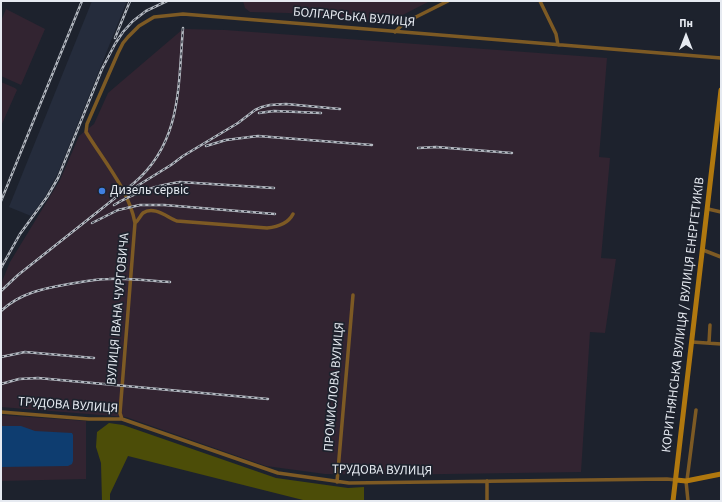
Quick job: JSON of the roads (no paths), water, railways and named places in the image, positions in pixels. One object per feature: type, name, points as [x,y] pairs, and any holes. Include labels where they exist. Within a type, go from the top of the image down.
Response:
[{"type":"street","points":[[396,32],[404,23],[448,1]]},
{"type":"street","points":[[540,1],[556,34],[558,45]]},
{"type":"street","name":"БОЛГАРСЬКА ВУЛИЦЯ","points":[[135,223],[124,191],[86,132],[87,124],[123,43],[139,26],[154,17],[183,14],[721,58]]},
{"type":"street","name":"КОРИТНЯНСЬКА ВУЛИЦЯ / ВУЛИЦЯ ЕНЕРГЕТИКІВ","points":[[673,501],[721,90]]},
{"type":"street","points":[[708,209],[721,212]]},
{"type":"street","points":[[135,223],[142,214],[151,211],[166,215],[177,221],[267,228],[276,227],[287,222],[292,214]]},
{"type":"street","name":"ВУЛИЦЯ ІВАНА ЧУРГОВИЧА","points":[[122,419],[120,413],[135,223]]},
{"type":"street","points":[[703,250],[721,257]]},
{"type":"street","name":"ПРОМИСЛОВА ВУЛИЦЯ","points":[[337,482],[353,295]]},
{"type":"street","points":[[708,343],[710,325]]},
{"type":"street","points":[[692,342],[721,344]]},
{"type":"street","points":[[688,501],[687,480],[696,410]]},
{"type":"street","name":"ТРУДОВА ВУЛИЦЯ","points":[[1,412],[96,419],[122,419],[278,473],[337,482],[366,484],[487,481],[676,480]]},
{"type":"street","points":[[676,480],[687,480],[721,474]]},
{"type":"street","points":[[487,481],[487,501]]},
{"type":"water","points":[[1,426],[21,426],[35,431],[72,433],[72,464],[68,466],[1,467]]},
{"type":"railway","points":[[1,201],[82,1]]},
{"type":"railway","points":[[115,38],[130,1]]},
{"type":"railway","points":[[1,268],[20,234],[47,197],[58,178],[102,69],[115,44],[133,21],[146,11],[167,1]]},
{"type":"railway","points":[[1,291],[18,275],[134,183],[150,167],[161,150],[175,112],[183,28]]},
{"type":"railway","points":[[137,186],[238,123],[255,110],[262,107],[286,104],[340,109]]},
{"type":"railway","points":[[259,113],[274,111],[321,113]]},
{"type":"railway","points":[[206,146],[226,140],[258,136],[372,145]]},
{"type":"railway","points":[[418,148],[436,147],[512,153]]},
{"type":"railway","points":[[114,205],[146,190],[180,182],[274,188]]},
{"type":"railway","points":[[92,223],[118,210],[140,205],[164,205],[275,214]]},
{"type":"railway","points":[[1,311],[9,304],[36,291],[100,279],[132,279],[170,282]]},
{"type":"railway","points":[[1,357],[25,352],[94,358]]},
{"type":"railway","points":[[1,384],[19,379],[38,378],[268,399]]},
{"type":"place","name":"Дизель сервіс","points":[[102,191]]}]
